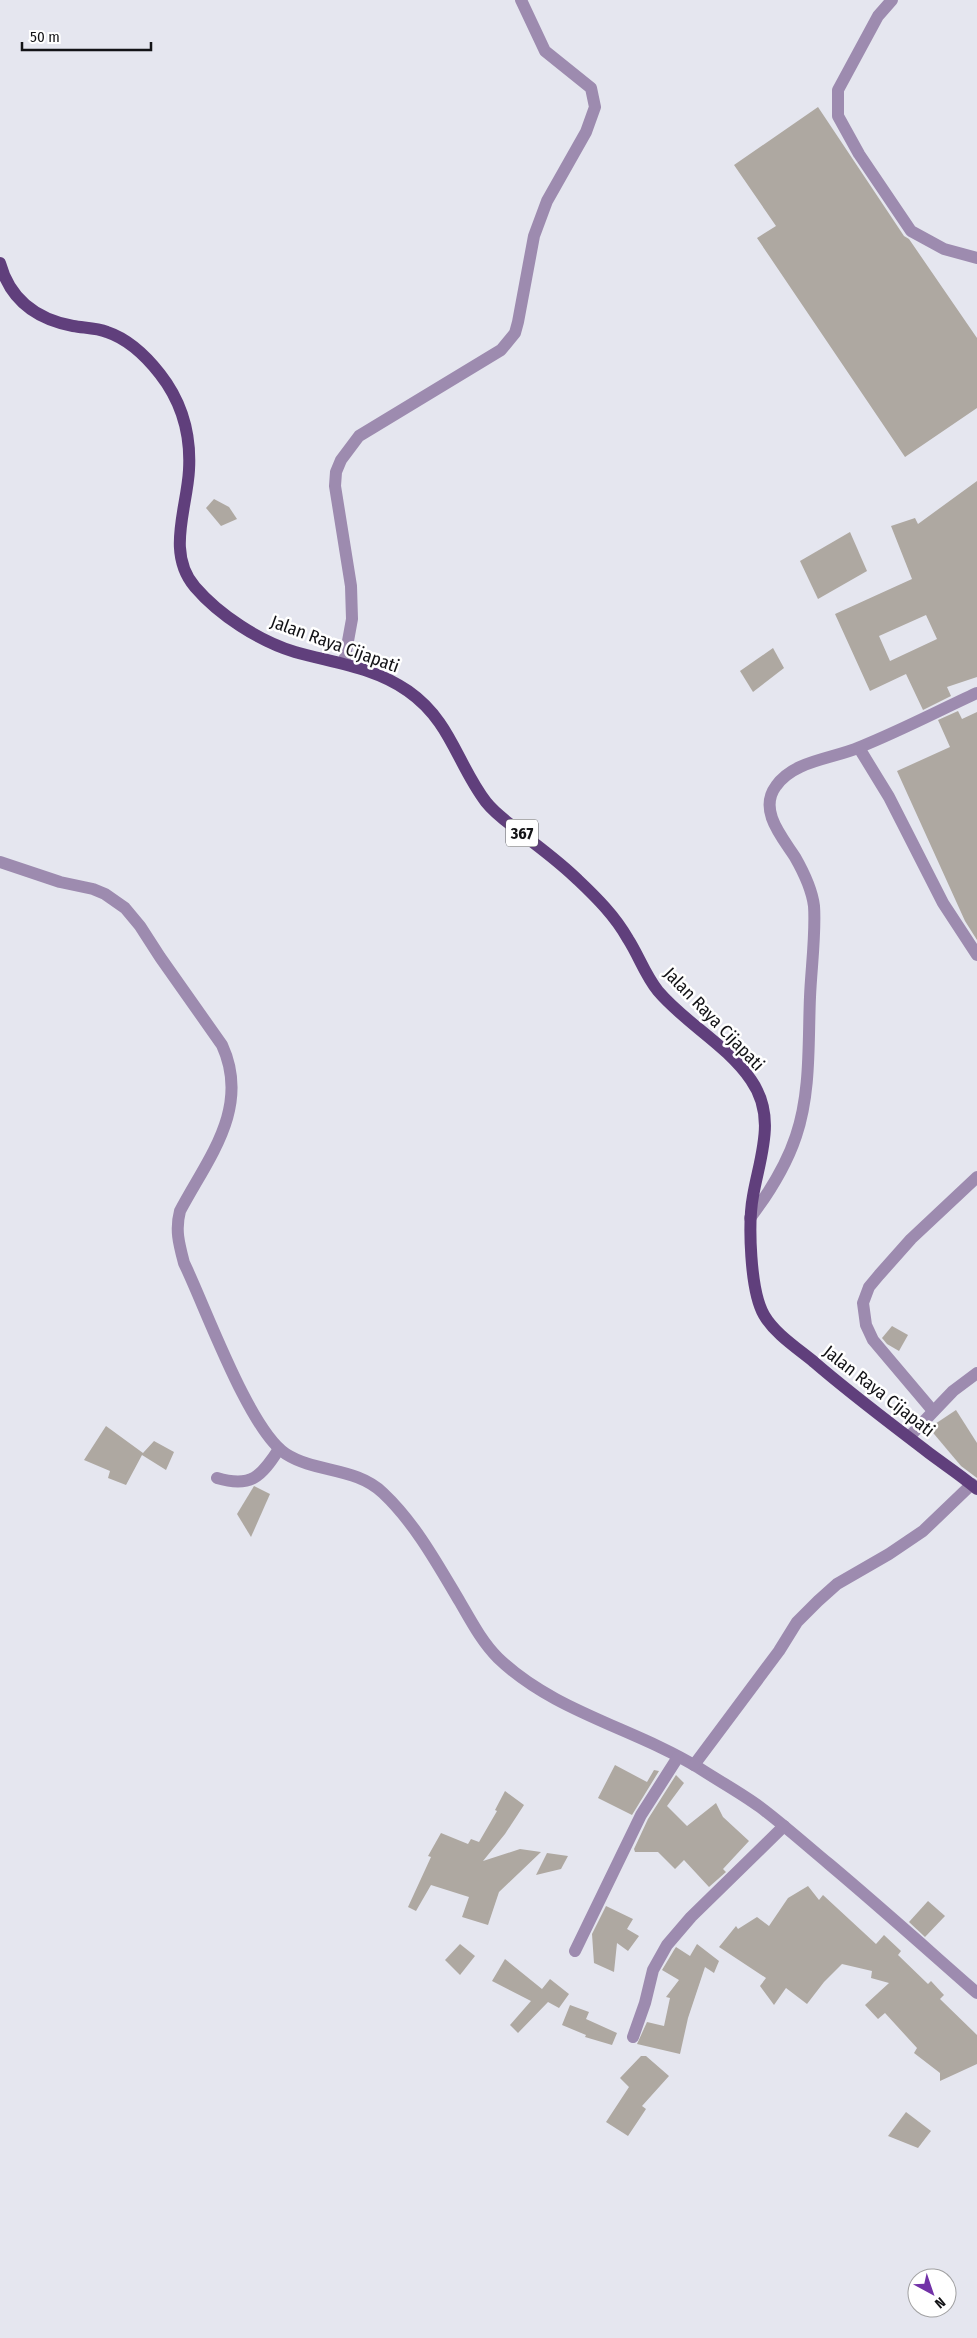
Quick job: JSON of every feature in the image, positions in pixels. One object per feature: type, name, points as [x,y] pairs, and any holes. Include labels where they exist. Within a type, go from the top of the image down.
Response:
[{"type":"main road","name":"Jalan Raya Cijapati","points":[[0,262],[12,291],[27,307],[50,320],[104,331],[120,337],[144,356],[162,376],[177,400],[187,431],[189,470],[180,528],[180,555],[186,572],[194,586],[211,604],[259,635],[292,651],[344,663],[383,676],[408,690],[428,707],[452,740],[487,803],[500,816],[568,870],[602,903],[623,929],[655,986],[684,1016],[715,1041],[752,1081],[764,1107],[766,1126],[750,1218],[758,1299],[770,1323],[838,1383],[974,1486]]},
{"type":"street","points":[[344,663],[352,619],[351,586],[335,486],[336,472],[341,460],[359,436],[500,350],[509,342],[518,322],[534,236],[547,201],[578,149],[594,112],[596,101],[590,88],[545,51],[521,0]]},
{"type":"street","points":[[892,0],[878,16],[838,90],[838,116],[859,154],[911,231],[944,249],[977,258]]},
{"type":"street","points":[[750,1218],[767,1195],[785,1163],[796,1135],[804,1102],[807,1050],[814,906],[806,878],[795,857],[778,834],[771,815],[771,793],[781,779],[806,764],[859,748],[977,693]]},
{"type":"street","points":[[859,748],[888,797],[942,903],[977,955]]},
{"type":"street","points":[[0,862],[60,882],[93,889],[105,894],[125,908],[140,926],[222,1045],[231,1068],[233,1083],[231,1101],[218,1146],[180,1211],[178,1240],[184,1262],[242,1391],[261,1427],[279,1449],[298,1461],[316,1468],[340,1471],[368,1481],[382,1491],[411,1526],[483,1639],[497,1657],[547,1693],[580,1711],[694,1765],[758,1806],[898,1921],[977,1993]]},
{"type":"street","points":[[933,1411],[873,1340],[866,1325],[863,1303],[869,1287],[911,1239],[977,1177]]},
{"type":"street","points":[[909,1438],[953,1391],[977,1373]]},
{"type":"street","points":[[217,1478],[232,1482],[252,1480],[264,1471],[279,1449]]},
{"type":"street","points":[[694,1765],[779,1651],[797,1622],[818,1601],[837,1584],[889,1554],[923,1531],[974,1486]]},
{"type":"street","points":[[575,1951],[641,1815],[678,1757]]},
{"type":"street","points":[[633,2037],[645,2003],[653,1970],[667,1945],[703,1905],[784,1826]]},
{"type":"building","points":[[818,107],[904,236],[909,239],[977,338],[977,408],[905,457],[757,238],[776,226],[734,165]]},
{"type":"building","points":[[977,481],[977,677],[947,687],[951,696],[923,710],[906,674],[870,691],[835,614],[912,579],[891,526],[915,518],[918,524]],"holes":[[[926,615],[937,639],[890,661],[879,636]]]},
{"type":"building","points":[[214,499],[229,507],[237,519],[221,526],[206,508]]},
{"type":"building","points":[[850,532],[867,571],[818,599],[800,561]]},
{"type":"building","points":[[773,648],[784,668],[753,692],[740,671]]},
{"type":"building","points":[[958,711],[962,719],[977,712],[977,940],[965,921],[897,771],[950,747],[938,720]]},
{"type":"building","points":[[892,1326],[908,1335],[899,1351],[887,1344],[882,1338]]},
{"type":"building","points":[[956,1410],[977,1443],[977,1478],[961,1466],[929,1428]]},
{"type":"building","points":[[106,1426],[143,1453],[154,1441],[174,1452],[166,1470],[142,1455],[126,1485],[108,1478],[110,1471],[84,1460]]},
{"type":"building","points":[[254,1486],[270,1494],[251,1537],[237,1514]]},
{"type":"building","points":[[615,1765],[647,1782],[654,1770],[659,1771],[632,1815],[598,1798]]},
{"type":"building","points":[[676,1775],[684,1783],[667,1806],[687,1826],[716,1803],[723,1817],[749,1841],[723,1869],[726,1872],[709,1887],[684,1860],[675,1869],[658,1852],[635,1852],[634,1849],[648,1819]]},
{"type":"building","points":[[505,1791],[524,1805],[505,1834],[483,1861],[520,1849],[541,1852],[499,1892],[488,1925],[462,1917],[469,1897],[431,1885],[416,1911],[408,1907],[431,1857],[428,1856],[441,1833],[468,1844],[471,1839],[479,1842],[497,1811],[495,1810]]},
{"type":"building","points":[[547,1853],[568,1856],[561,1869],[536,1875]]},
{"type":"building","points":[[808,1886],[819,1900],[823,1895],[876,1944],[884,1935],[901,1951],[898,1955],[928,1984],[931,1981],[944,1995],[940,1999],[977,2035],[977,2064],[940,2081],[940,2073],[914,2053],[917,2048],[885,2013],[878,2019],[865,2005],[889,1983],[871,1978],[872,1971],[842,1964],[824,1982],[807,2004],[786,1988],[774,2005],[760,1986],[766,1978],[719,1947],[736,1926],[738,1929],[757,1917],[769,1926],[788,1898]]},
{"type":"building","points":[[928,1901],[945,1916],[925,1937],[909,1922]]},
{"type":"building","points":[[606,1906],[633,1919],[627,1929],[639,1936],[628,1951],[617,1943],[614,1972],[594,1963],[592,1934]]},
{"type":"building","points":[[460,1944],[475,1956],[460,1975],[445,1960]]},
{"type":"building","points":[[697,1944],[719,1961],[714,1973],[705,1967],[688,2018],[680,2054],[637,2044],[647,2022],[664,2026],[670,1998],[666,1997],[679,1980],[662,1970],[676,1947],[690,1956]]},
{"type":"building","points":[[505,1959],[542,1989],[550,1979],[569,1994],[559,2008],[548,2002],[518,2033],[510,2025],[531,2001],[492,1981]]},
{"type":"building","points":[[570,2005],[589,2012],[586,2019],[617,2033],[612,2045],[585,2037],[586,2035],[562,2025]]},
{"type":"building","points":[[641,2056],[646,2056],[669,2076],[642,2106],[646,2109],[628,2136],[606,2122],[629,2087],[620,2078]]},
{"type":"building","points":[[906,2112],[931,2131],[918,2148],[888,2136]]}]
